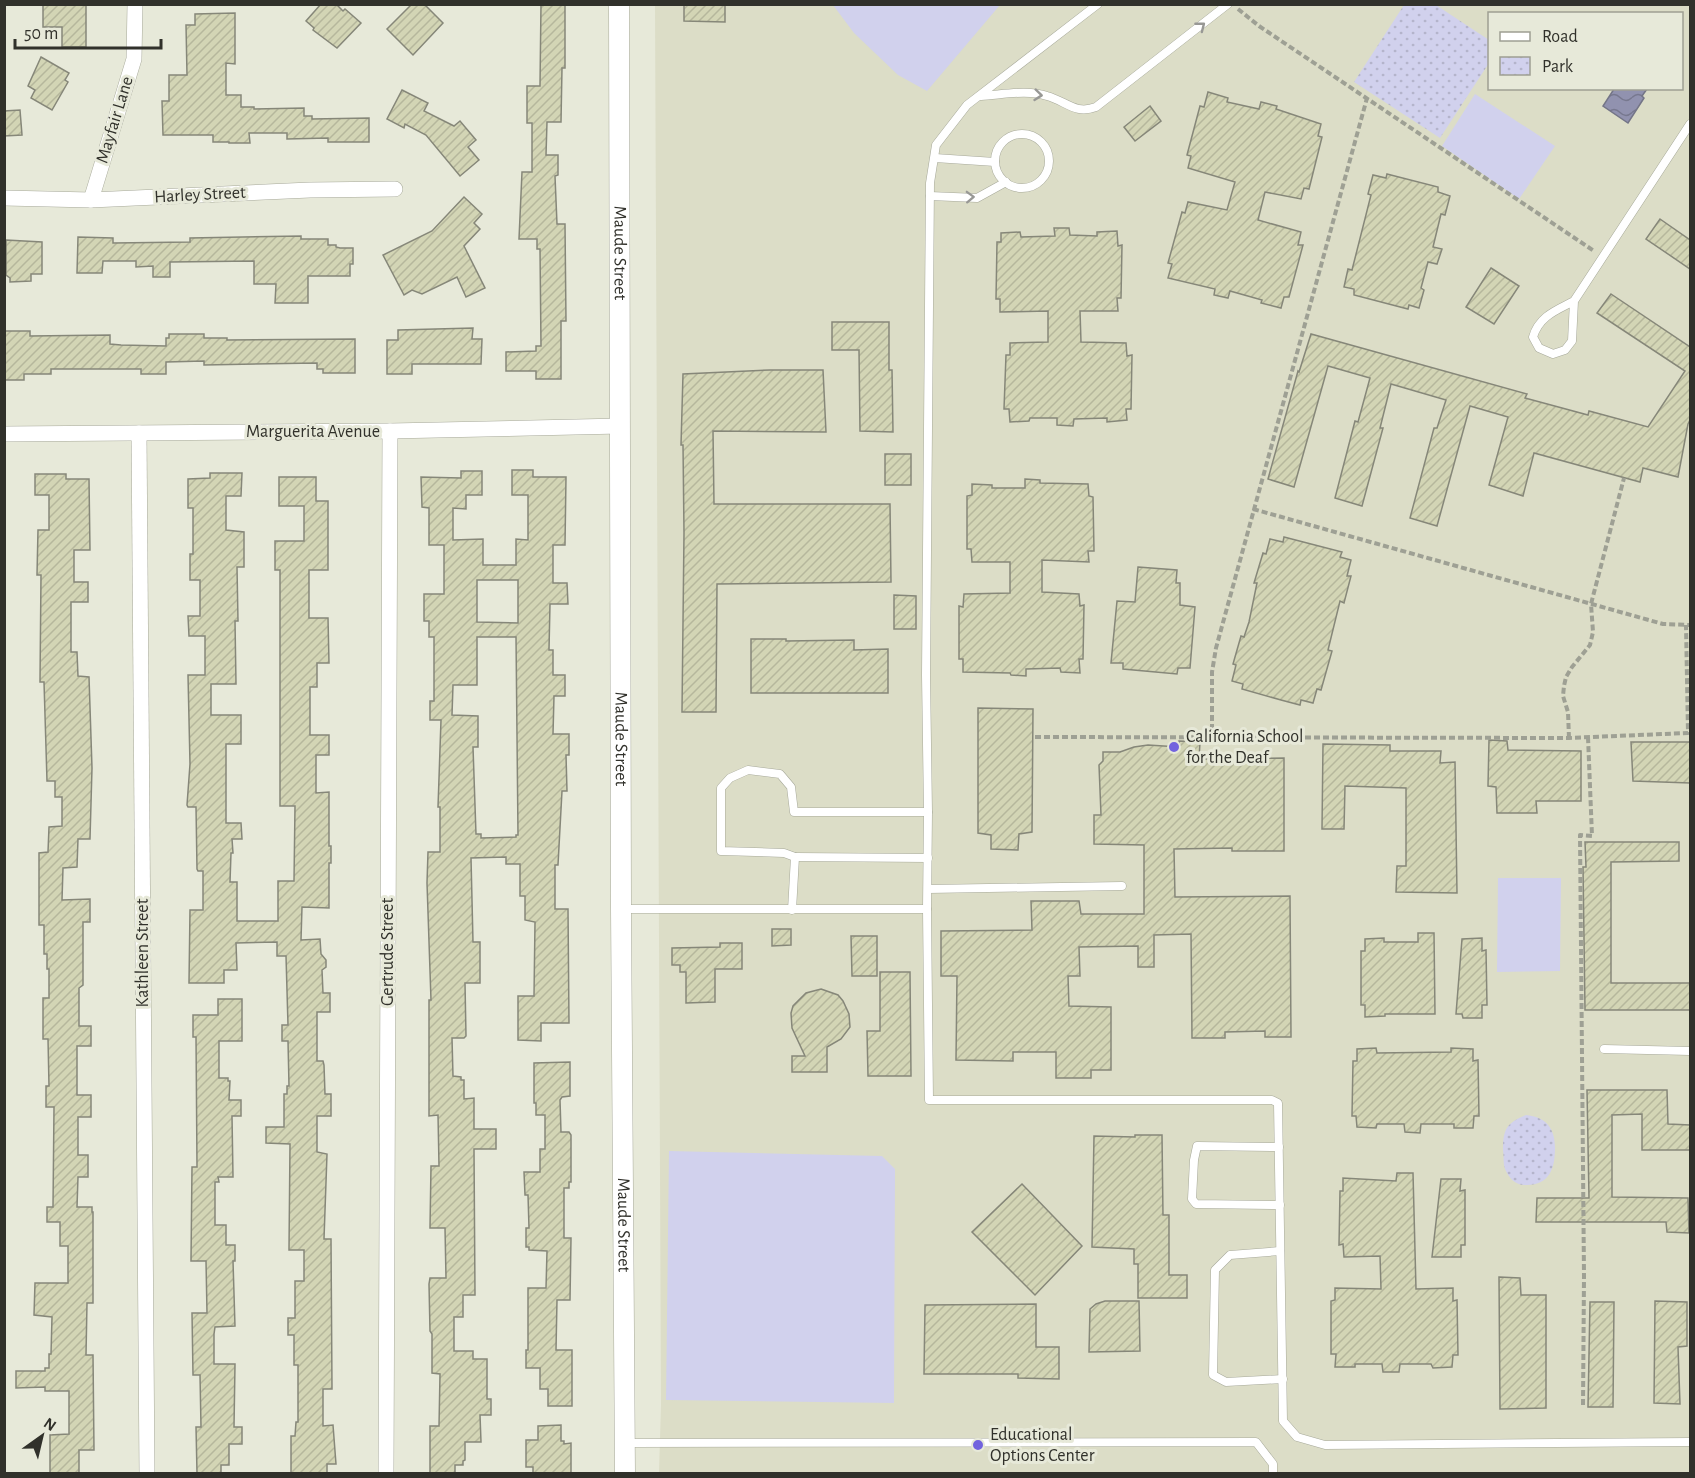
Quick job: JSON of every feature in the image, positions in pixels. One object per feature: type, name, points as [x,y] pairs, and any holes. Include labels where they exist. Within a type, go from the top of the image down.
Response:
[{"type":"street","name":"Mayfair Lane","points":[[91,200],[134,59],[135,4]]},
{"type":"street","name":"Maude Street","points":[[620,4],[621,909],[625,1473]]},
{"type":"street","name":"Harley Street","points":[[4,198],[91,200],[310,190],[395,189]]},
{"type":"street","name":"Marguerita Avenue","points":[[4,434],[390,431],[621,426]]},
{"type":"street","name":"Gertrude Street","points":[[386,1473],[390,431]]},
{"type":"street","name":"Kathleen Street","points":[[139,433],[147,1473]]},
{"type":"lane","points":[[1098,4],[967,105],[936,146],[930,195],[926,675],[929,1100],[1272,1100],[1278,1103],[1283,1420],[1297,1437],[1325,1445],[1690,1442]]},
{"type":"lane","points":[[980,96],[1031,93],[1046,95],[1072,109],[1088,110],[1096,107],[1231,4]]},
{"type":"lane","points":[[1574,301],[1572,341],[1565,350],[1553,354],[1539,348],[1533,337],[1536,326],[1546,316],[1574,301],[1690,124]]},
{"type":"lane","points":[[1016,135],[1034,136],[1041,141],[1049,157],[1046,175],[1040,182],[1023,188],[1006,182],[1000,177],[995,162],[996,153],[1001,145],[1007,138],[1016,135]]},
{"type":"lane","points":[[935,158],[995,162]]},
{"type":"lane","points":[[930,195],[977,198],[1006,182]]},
{"type":"lane","points":[[928,812],[794,812],[791,788],[780,774],[748,770],[730,778],[722,788],[721,851],[783,853],[795,857],[928,858]]},
{"type":"lane","points":[[792,910],[795,857]]},
{"type":"lane","points":[[928,889],[1122,886]]},
{"type":"lane","points":[[621,909],[927,909]]},
{"type":"lane","points":[[1604,1048],[1690,1051]]},
{"type":"lane","points":[[1279,1148],[1197,1146],[1191,1199],[1196,1204],[1280,1205]]},
{"type":"lane","points":[[1280,1251],[1230,1255],[1215,1270],[1213,1376],[1226,1382],[1283,1379]]},
{"type":"lane","points":[[625,1443],[1256,1442],[1273,1464],[1273,1473]]},
{"type":"path","points":[[1231,4],[1260,26],[1603,257]]},
{"type":"path","points":[[1212,738],[1212,672],[1216,648],[1252,509],[1367,98]]},
{"type":"path","points":[[1569,738],[1568,712],[1563,696],[1564,686],[1572,667],[1590,645],[1593,632],[1591,604],[1624,478]]},
{"type":"path","points":[[1035,737],[1569,738],[1688,734],[1688,625],[1663,624],[1252,509]]},
{"type":"path","points":[[1583,1405],[1580,835],[1592,836],[1588,737]]},
{"type":"shaded area","name":"California School for the Deaf","points":[[655,5],[1690,5],[1690,1473],[659,1473],[661,1405]]},
{"type":"green space","points":[[833,5],[1000,5],[927,91],[898,75],[854,33]]},
{"type":"green space","points":[[1404,5],[1436,5],[1488,39],[1488,65],[1440,138],[1354,82]]},
{"type":"green space","points":[[1475,94],[1555,146],[1519,199],[1442,146]]},
{"type":"green space","points":[[1498,878],[1561,878],[1560,971],[1497,972]]},
{"type":"green space","points":[[1526,1115],[1544,1121],[1551,1129],[1555,1141],[1554,1163],[1549,1175],[1540,1183],[1533,1185],[1521,1185],[1515,1182],[1504,1167],[1505,1132],[1510,1124]]},
{"type":"green space","points":[[669,1151],[882,1156],[895,1169],[894,1403],[666,1400]]},
{"type":"water","points":[[1613,90],[1646,90],[1642,96],[1644,98],[1628,123],[1603,106]]},
{"type":"building","points":[[43,4],[86,4],[86,47],[62,47],[62,27],[43,27]]},
{"type":"building","points":[[321,4],[336,4],[361,23],[337,48],[313,30],[314,28],[306,21]]},
{"type":"building","points":[[412,4],[424,4],[443,23],[413,55],[387,29]]},
{"type":"building","points":[[541,4],[565,4],[565,68],[562,68],[561,122],[547,122],[546,155],[558,155],[558,175],[555,176],[557,224],[565,224],[566,321],[561,321],[561,379],[536,379],[536,371],[506,371],[506,352],[536,351],[536,346],[541,346],[540,249],[537,249],[537,239],[519,239],[522,172],[532,172],[532,123],[527,123],[527,86],[540,86]]},
{"type":"building","points":[[684,4],[725,4],[725,22],[684,21]]},
{"type":"building","points":[[235,13],[235,64],[226,63],[226,95],[241,95],[241,107],[304,108],[304,116],[312,116],[312,119],[369,118],[369,142],[328,142],[328,138],[287,139],[287,133],[249,133],[250,143],[213,142],[213,135],[163,135],[162,101],[169,101],[169,75],[187,75],[186,25],[195,25],[195,14]]},
{"type":"building","points":[[41,57],[69,73],[65,80],[68,82],[52,110],[31,98],[35,90],[28,86]]},
{"type":"building","points":[[402,90],[428,103],[424,111],[454,126],[460,121],[476,140],[468,147],[479,160],[460,176],[426,135],[405,124],[404,128],[387,119]]},
{"type":"building","points":[[1208,92],[1228,98],[1227,102],[1259,109],[1261,102],[1277,106],[1276,109],[1321,124],[1318,136],[1322,137],[1309,189],[1304,188],[1301,199],[1265,192],[1258,220],[1301,232],[1298,245],[1303,245],[1289,297],[1284,297],[1281,308],[1230,291],[1228,298],[1214,295],[1215,289],[1168,278],[1172,264],[1168,263],[1182,212],[1185,213],[1188,202],[1227,210],[1235,182],[1188,168],[1191,156],[1187,155],[1200,106],[1204,107]]},
{"type":"building","points":[[1150,106],[1161,121],[1135,141],[1124,127]]},
{"type":"building","points":[[20,110],[22,135],[4,136],[4,111]]},
{"type":"building","points":[[1387,174],[1438,187],[1438,192],[1450,196],[1445,215],[1441,214],[1433,247],[1442,249],[1437,264],[1428,262],[1421,288],[1424,290],[1419,308],[1409,305],[1408,309],[1354,295],[1354,289],[1344,287],[1348,269],[1352,270],[1371,195],[1368,194],[1373,175],[1386,178]]},
{"type":"building","points":[[464,197],[482,214],[474,223],[480,229],[464,246],[485,288],[466,297],[457,277],[422,294],[412,290],[404,295],[383,255],[432,231]]},
{"type":"building","points":[[1660,219],[1690,240],[1690,269],[1646,239]]},
{"type":"building","points":[[1054,228],[1069,228],[1070,235],[1097,236],[1097,232],[1117,231],[1118,246],[1122,245],[1121,298],[1117,298],[1118,311],[1080,311],[1081,342],[1126,343],[1127,356],[1132,355],[1131,409],[1126,409],[1127,420],[1107,422],[1107,418],[1074,419],[1073,426],[1057,425],[1057,418],[1030,418],[1029,421],[1010,422],[1009,409],[1004,409],[1006,355],[1010,355],[1010,343],[1048,342],[1048,311],[1000,312],[1000,299],[996,299],[997,242],[1001,242],[1001,233],[1020,232],[1021,237],[1055,236]]},
{"type":"building","points":[[301,236],[301,239],[328,239],[328,245],[353,248],[350,276],[308,276],[308,303],[275,303],[276,284],[254,284],[254,261],[170,262],[170,277],[153,277],[153,266],[136,267],[136,261],[103,261],[102,273],[77,273],[78,237],[113,238],[113,243],[190,242],[190,238]]},
{"type":"building","points":[[6,240],[42,242],[42,274],[31,274],[31,281],[10,282],[10,278],[6,275]]},
{"type":"building","points":[[1491,268],[1519,286],[1494,324],[1466,307]]},
{"type":"building","points":[[1611,294],[1690,347],[1690,420],[1678,477],[1643,468],[1640,482],[1534,453],[1523,496],[1489,485],[1508,417],[1470,406],[1437,526],[1410,518],[1434,428],[1437,428],[1446,400],[1391,384],[1380,428],[1383,428],[1362,506],[1335,498],[1355,421],[1358,422],[1370,378],[1328,366],[1294,487],[1268,479],[1298,371],[1311,334],[1527,394],[1525,398],[1588,415],[1589,411],[1648,427],[1685,371],[1597,313]]},
{"type":"building","points":[[832,322],[889,322],[893,432],[860,431],[859,350],[832,350]]},
{"type":"building","points":[[473,328],[472,339],[482,339],[481,364],[412,364],[412,374],[387,374],[387,340],[398,340],[398,330]]},
{"type":"building","points":[[4,331],[30,331],[30,336],[110,335],[110,344],[121,345],[166,346],[166,338],[169,338],[169,334],[204,334],[204,338],[227,338],[227,340],[355,339],[355,373],[323,373],[323,369],[317,369],[317,363],[204,365],[204,361],[166,362],[166,374],[141,374],[141,369],[51,369],[51,374],[24,374],[24,380],[4,380]]},
{"type":"building","points":[[823,370],[826,432],[713,431],[714,504],[890,504],[891,582],[717,584],[716,712],[682,712],[683,374]]},
{"type":"building","points":[[885,454],[911,454],[911,485],[885,485]]},
{"type":"building","points":[[512,470],[533,470],[533,477],[566,477],[565,545],[553,545],[553,583],[567,583],[568,604],[550,604],[549,650],[553,650],[553,675],[565,675],[565,696],[554,696],[553,734],[569,734],[569,755],[566,755],[567,791],[562,791],[558,865],[555,865],[555,909],[568,909],[569,1023],[541,1023],[541,1041],[518,1040],[518,996],[534,996],[535,922],[525,920],[525,896],[520,896],[520,864],[506,864],[506,857],[471,858],[473,942],[480,942],[480,983],[465,983],[466,1036],[452,1038],[453,1076],[464,1080],[464,1099],[474,1098],[474,1129],[496,1129],[496,1149],[474,1149],[475,1295],[463,1295],[463,1317],[454,1317],[454,1351],[473,1351],[473,1359],[487,1359],[487,1399],[491,1399],[491,1415],[480,1415],[481,1442],[465,1442],[465,1460],[463,1465],[455,1465],[455,1473],[430,1473],[430,1426],[439,1426],[440,1374],[432,1373],[429,1284],[430,1278],[446,1278],[445,1228],[430,1228],[431,1166],[439,1166],[438,1115],[429,1116],[429,1000],[431,1000],[427,883],[428,852],[440,852],[440,807],[438,807],[441,720],[430,720],[430,701],[434,701],[434,637],[429,637],[429,621],[424,621],[424,594],[444,594],[444,545],[429,545],[429,508],[422,507],[421,477],[461,478],[461,471],[482,471],[482,495],[466,495],[466,509],[453,508],[453,540],[483,539],[483,565],[516,565],[516,539],[528,540],[528,495],[512,495]],"holes":[[[477,580],[518,580],[518,623],[477,622]],[[477,637],[516,637],[518,835],[516,837],[481,838],[481,834],[476,834],[473,747],[478,747],[478,716],[452,715],[453,685],[477,685]]]},
{"type":"building","points":[[210,473],[242,473],[241,496],[226,496],[226,530],[244,532],[244,567],[237,567],[236,684],[211,684],[211,715],[241,715],[241,744],[226,744],[226,823],[241,823],[242,839],[232,839],[233,853],[231,853],[230,882],[237,882],[237,921],[278,921],[278,881],[294,881],[295,806],[280,806],[280,570],[275,570],[275,541],[304,541],[304,506],[279,506],[279,477],[316,477],[316,501],[328,501],[328,570],[309,570],[309,618],[328,618],[329,663],[317,663],[317,687],[310,687],[310,735],[329,735],[329,755],[316,755],[316,793],[329,792],[331,863],[329,863],[329,908],[302,907],[301,940],[320,939],[321,954],[326,960],[326,967],[322,970],[323,993],[330,993],[330,1012],[317,1012],[317,1061],[323,1061],[324,1065],[325,1094],[331,1094],[331,1116],[317,1116],[317,1152],[327,1154],[324,1239],[331,1239],[332,1389],[323,1389],[323,1426],[333,1425],[336,1464],[327,1464],[327,1473],[291,1473],[291,1436],[295,1436],[296,1422],[298,1422],[298,1365],[294,1365],[294,1335],[288,1335],[288,1318],[295,1318],[295,1281],[304,1281],[304,1250],[289,1250],[290,1144],[266,1143],[266,1127],[284,1127],[284,1094],[287,1094],[287,1086],[289,1086],[288,1041],[282,1041],[282,1025],[288,1025],[286,956],[277,956],[277,942],[236,943],[237,970],[224,970],[224,983],[189,983],[190,910],[203,910],[203,871],[197,869],[196,807],[187,805],[190,764],[188,675],[205,675],[205,636],[189,636],[188,616],[200,616],[200,580],[190,580],[190,554],[193,554],[193,508],[188,508],[188,479],[210,478]]},
{"type":"building","points":[[35,474],[66,474],[66,479],[89,479],[90,550],[74,550],[74,582],[88,582],[88,602],[71,602],[71,652],[77,652],[78,676],[89,677],[92,768],[90,839],[78,839],[77,867],[63,868],[62,900],[90,899],[90,922],[83,922],[83,985],[79,988],[79,1026],[91,1026],[91,1046],[77,1046],[77,1095],[91,1095],[91,1117],[78,1117],[78,1155],[88,1155],[88,1177],[78,1177],[77,1207],[92,1207],[93,1212],[93,1303],[87,1303],[86,1355],[93,1355],[94,1450],[79,1450],[79,1473],[50,1473],[50,1435],[69,1434],[69,1391],[45,1391],[45,1387],[16,1388],[16,1371],[45,1371],[45,1368],[49,1368],[52,1317],[34,1315],[35,1283],[68,1283],[68,1246],[60,1246],[60,1222],[47,1222],[47,1207],[53,1207],[54,1107],[46,1107],[46,1086],[49,1086],[48,1039],[43,1039],[43,998],[49,998],[49,969],[47,969],[47,954],[44,954],[44,925],[39,925],[39,853],[48,852],[49,827],[62,826],[62,797],[55,797],[55,781],[47,781],[44,682],[40,682],[41,575],[37,575],[38,530],[49,530],[49,495],[35,495]]},
{"type":"building","points":[[1025,479],[1040,480],[1040,483],[1088,484],[1089,496],[1093,497],[1094,551],[1088,551],[1089,562],[1042,560],[1042,592],[1079,594],[1080,606],[1084,605],[1083,659],[1079,659],[1080,673],[1061,672],[1060,668],[1026,669],[1026,676],[1010,673],[963,672],[963,659],[959,659],[959,606],[963,607],[964,594],[1010,593],[1010,562],[972,562],[971,549],[967,549],[967,496],[972,495],[972,484],[992,485],[992,488],[1025,488]]},
{"type":"building","points":[[1284,537],[1342,552],[1340,557],[1351,560],[1347,576],[1351,576],[1344,603],[1340,601],[1328,650],[1332,651],[1321,690],[1317,689],[1313,703],[1301,700],[1300,705],[1242,689],[1243,684],[1232,681],[1236,665],[1233,664],[1241,636],[1244,637],[1249,622],[1257,583],[1254,583],[1263,553],[1266,554],[1270,539],[1283,542]]},
{"type":"building","points":[[1138,567],[1177,570],[1176,583],[1180,583],[1180,605],[1195,607],[1190,668],[1178,668],[1177,674],[1123,669],[1123,663],[1111,663],[1117,601],[1135,602]]},
{"type":"building","points":[[894,595],[916,596],[916,629],[894,629]]},
{"type":"building","points":[[751,639],[854,640],[854,650],[888,649],[888,693],[751,693]]},
{"type":"building","points":[[978,708],[1033,709],[1032,832],[1019,834],[1018,850],[991,849],[991,835],[978,833]]},
{"type":"building","points":[[1489,740],[1507,741],[1508,750],[1581,751],[1581,801],[1536,801],[1537,813],[1497,813],[1496,787],[1488,786]]},
{"type":"building","points":[[1179,741],[1200,742],[1199,759],[1284,758],[1284,851],[1232,851],[1232,848],[1174,849],[1175,897],[1290,896],[1291,1037],[1265,1037],[1265,1031],[1225,1032],[1225,1038],[1192,1038],[1191,934],[1154,935],[1154,967],[1138,967],[1138,946],[1079,947],[1080,976],[1068,976],[1069,1006],[1111,1007],[1111,1070],[1091,1070],[1091,1078],[1056,1078],[1056,1052],[1013,1052],[1013,1061],[956,1060],[957,976],[941,976],[941,931],[1032,930],[1031,901],[1079,901],[1081,914],[1144,914],[1144,845],[1094,844],[1094,815],[1101,815],[1099,765],[1103,761],[1103,752],[1120,752],[1148,745],[1179,747]]},
{"type":"building","points":[[1631,742],[1690,742],[1690,783],[1633,781]]},
{"type":"building","points":[[1323,744],[1390,745],[1390,751],[1441,751],[1440,763],[1455,762],[1457,893],[1396,892],[1397,866],[1406,866],[1406,788],[1345,786],[1344,829],[1322,829]]},
{"type":"building","points":[[1585,842],[1679,842],[1679,861],[1611,862],[1611,983],[1690,983],[1690,1010],[1585,1010],[1583,867],[1586,867]]},
{"type":"building","points":[[772,929],[791,929],[791,945],[772,946]]},
{"type":"building","points":[[1418,933],[1434,933],[1435,1014],[1385,1014],[1385,1016],[1365,1017],[1365,1005],[1361,1005],[1361,951],[1365,951],[1365,939],[1384,938],[1384,942],[1418,942]]},
{"type":"building","points":[[851,936],[877,936],[877,976],[852,976]]},
{"type":"building","points":[[1482,938],[1482,951],[1486,950],[1487,1005],[1482,1005],[1482,1018],[1463,1018],[1462,1014],[1456,1014],[1462,939]]},
{"type":"building","points":[[720,943],[742,943],[742,969],[715,969],[715,1002],[686,1003],[686,972],[680,972],[680,965],[672,965],[672,948],[720,947]]},
{"type":"building","points":[[880,972],[910,972],[911,1076],[868,1076],[867,1031],[880,1031]]},
{"type":"building","points":[[821,989],[838,995],[843,1001],[849,1014],[850,1027],[841,1039],[827,1047],[827,1072],[792,1072],[792,1056],[805,1056],[792,1028],[793,1006],[806,993]]},
{"type":"building","points":[[218,999],[242,999],[242,1041],[219,1041],[219,1078],[228,1078],[230,1081],[229,1100],[241,1100],[241,1116],[232,1116],[233,1177],[218,1177],[219,1182],[215,1182],[215,1225],[226,1225],[226,1245],[235,1245],[235,1261],[233,1261],[235,1326],[215,1327],[214,1364],[235,1364],[234,1427],[242,1427],[242,1444],[229,1444],[229,1465],[221,1465],[221,1473],[197,1473],[196,1427],[201,1427],[200,1375],[193,1375],[192,1313],[207,1313],[206,1261],[191,1261],[192,1167],[197,1167],[196,1037],[193,1037],[193,1015],[218,1015]]},
{"type":"building","points":[[1376,1048],[1377,1053],[1451,1052],[1451,1048],[1473,1049],[1473,1061],[1478,1060],[1479,1116],[1474,1116],[1473,1128],[1454,1128],[1454,1124],[1421,1124],[1420,1133],[1405,1132],[1404,1124],[1377,1124],[1376,1128],[1357,1127],[1356,1116],[1352,1116],[1353,1061],[1357,1061],[1357,1049]]},
{"type":"building","points":[[570,1062],[570,1096],[562,1097],[560,1100],[561,1132],[569,1132],[571,1135],[571,1182],[569,1182],[569,1188],[564,1188],[564,1238],[571,1238],[570,1300],[557,1300],[556,1350],[572,1350],[572,1406],[548,1406],[548,1389],[540,1389],[540,1368],[526,1368],[528,1288],[546,1288],[547,1251],[529,1250],[529,1247],[526,1247],[526,1228],[529,1228],[528,1195],[525,1195],[524,1172],[540,1172],[540,1149],[545,1149],[545,1115],[536,1115],[536,1103],[534,1103],[534,1063]]},
{"type":"building","points":[[1587,1090],[1667,1090],[1668,1124],[1690,1125],[1690,1150],[1642,1150],[1642,1114],[1612,1115],[1612,1197],[1688,1198],[1689,1233],[1667,1232],[1666,1222],[1536,1222],[1537,1198],[1589,1198]]},
{"type":"building","points":[[1135,1135],[1162,1135],[1163,1215],[1169,1215],[1169,1275],[1187,1275],[1187,1298],[1138,1298],[1138,1264],[1134,1264],[1134,1249],[1092,1247],[1094,1136],[1135,1137]]},
{"type":"building","points":[[1397,1173],[1413,1173],[1416,1289],[1453,1288],[1453,1301],[1457,1300],[1458,1355],[1453,1355],[1452,1367],[1433,1368],[1431,1364],[1400,1364],[1399,1372],[1383,1372],[1382,1364],[1335,1367],[1336,1354],[1331,1354],[1331,1301],[1335,1300],[1335,1288],[1381,1289],[1380,1256],[1344,1257],[1343,1244],[1339,1245],[1340,1191],[1343,1191],[1343,1178],[1396,1181]]},
{"type":"building","points":[[1441,1179],[1461,1179],[1460,1191],[1465,1190],[1465,1245],[1461,1245],[1461,1257],[1432,1257]]},
{"type":"building","points":[[1022,1184],[1082,1246],[1035,1295],[972,1232]]},
{"type":"building","points":[[1499,1277],[1520,1278],[1521,1295],[1546,1295],[1546,1408],[1500,1409]]},
{"type":"building","points":[[1105,1301],[1139,1301],[1140,1351],[1089,1352],[1090,1309]]},
{"type":"building","points":[[1655,1301],[1687,1302],[1687,1346],[1678,1347],[1680,1404],[1654,1403]]},
{"type":"building","points":[[1590,1302],[1614,1302],[1613,1407],[1588,1407]]},
{"type":"building","points":[[1036,1304],[1036,1347],[1059,1347],[1059,1379],[1018,1378],[1018,1374],[924,1374],[925,1305]]},
{"type":"building","points":[[561,1425],[561,1441],[564,1441],[564,1444],[571,1443],[571,1473],[533,1473],[533,1467],[526,1467],[526,1440],[538,1440],[538,1426]]},
{"type":"place","name":"California School for the Deaf","points":[[1174,747]]},
{"type":"place","name":"Educational Options Center","points":[[978,1445]]}]
